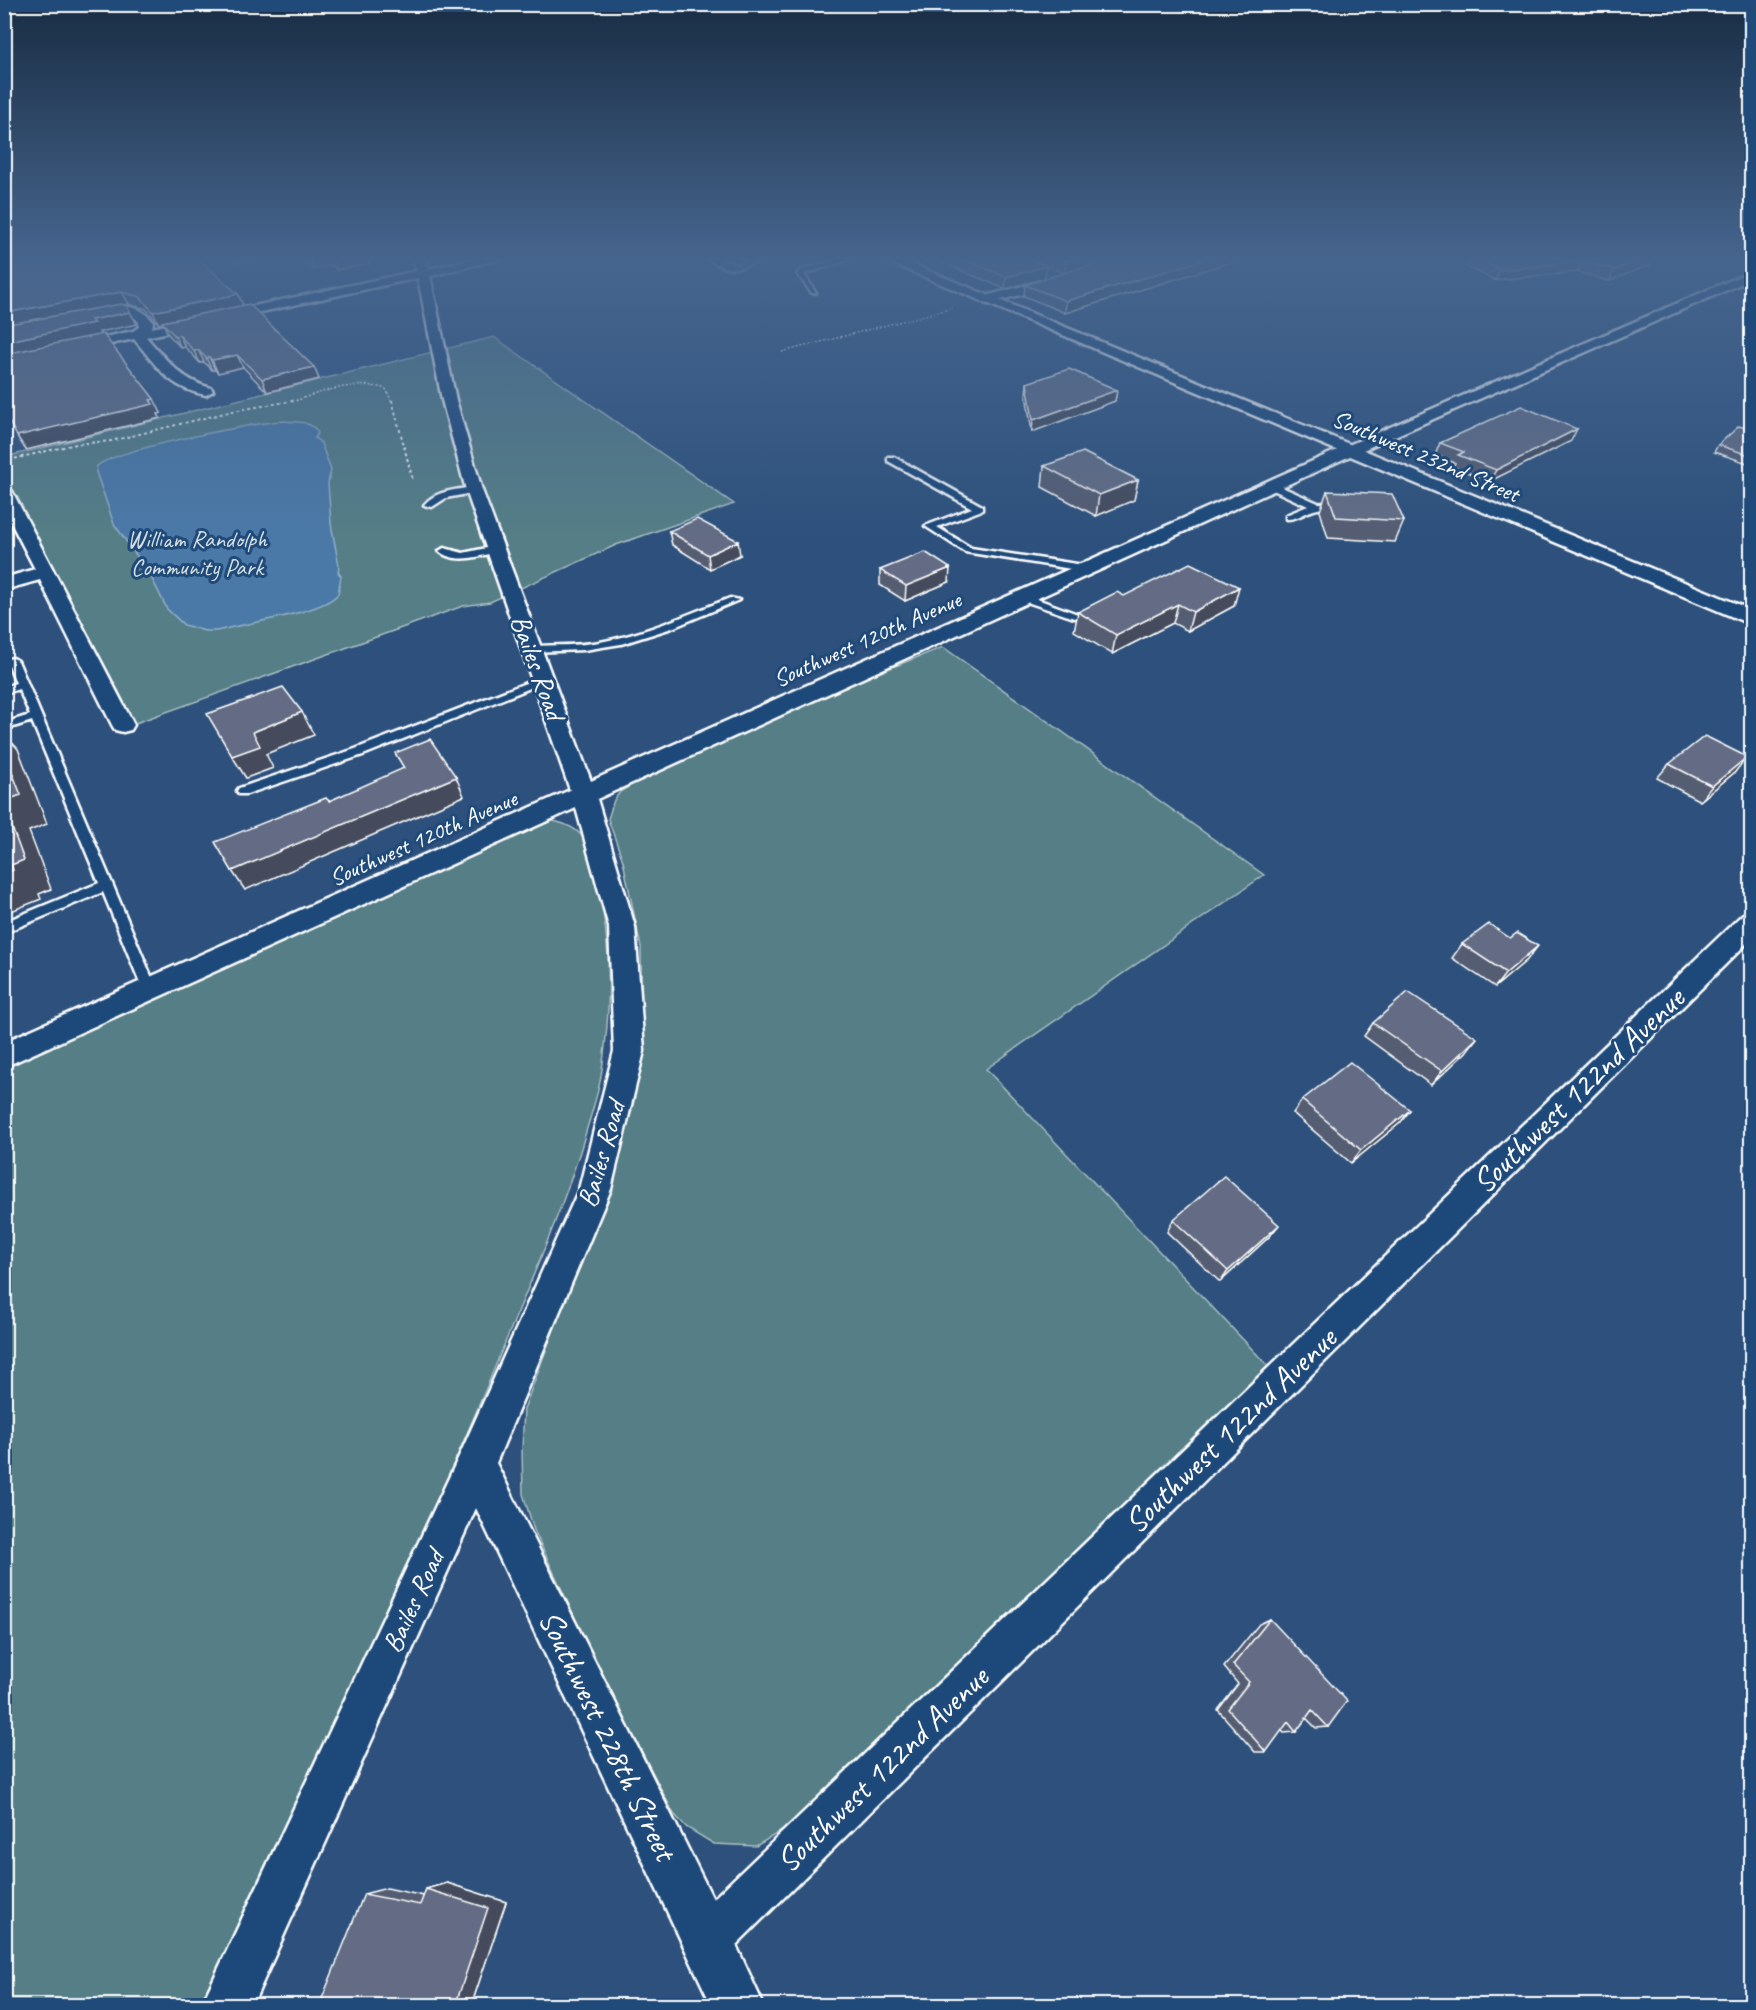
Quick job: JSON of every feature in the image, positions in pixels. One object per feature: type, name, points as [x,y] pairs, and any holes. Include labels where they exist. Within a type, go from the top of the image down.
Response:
[{"type":"street","points":[[4,363],[62,351]]},
{"type":"street","points":[[151,351],[179,382],[191,388],[206,391]]},
{"type":"street","name":"Bailes Road","points":[[226,2006],[476,1464],[595,1189],[629,1052],[622,927],[584,795],[474,490],[449,400],[439,351]]},
{"type":"street","name":"Southwest 232nd Street","points":[[1109,351],[1752,618]]},
{"type":"street","name":"Southwest 120th Avenue","points":[[4,1055],[1578,351]]},
{"type":"street","points":[[4,491],[123,725]]},
{"type":"street","points":[[4,584],[46,572]]},
{"type":"street","name":"Southwest 122nd Avenue","points":[[708,1938],[1752,921]]},
{"type":"street","name":"Southwest 228th Street","points":[[476,1464],[739,2006]]},
{"type":"lane","points":[[891,459],[979,508],[930,526],[968,550],[1090,569]]},
{"type":"lane","points":[[1274,487],[1316,506],[1350,507]]},
{"type":"lane","points":[[429,505],[431,501],[439,497],[474,490]]},
{"type":"lane","points":[[1289,517],[1316,506]]},
{"type":"lane","points":[[444,552],[459,556],[496,549]]},
{"type":"lane","points":[[1025,598],[1078,616]]},
{"type":"lane","points":[[531,649],[578,648],[604,644],[734,600]]},
{"type":"lane","points":[[4,663],[13,661],[150,990]]},
{"type":"lane","points":[[243,791],[359,752],[544,679]]},
{"type":"lane","points":[[4,691],[23,684]]},
{"type":"lane","points":[[4,727],[37,716]]},
{"type":"lane","points":[[4,928],[107,885]]},
{"type":"path","points":[[783,352],[788,351]]},
{"type":"path","points":[[9,460],[76,444],[111,441],[233,411],[284,404],[339,387],[377,386],[386,389],[391,397],[413,480]]},
{"type":"green space","name":"William Randolph Community Park","points":[[438,351],[514,351],[734,504],[616,545],[490,602],[463,606],[127,726],[5,476],[5,457]]},
{"type":"green space","points":[[943,647],[1264,875],[986,1069],[1270,1368],[802,1819],[756,1846],[714,1844],[686,1827],[674,1814],[598,1667],[534,1530],[523,1494],[524,1409],[590,1234],[642,1039],[641,947],[623,861],[608,819],[614,800],[620,792],[640,779],[853,683]]},
{"type":"green space","points":[[553,821],[575,829],[582,835],[590,851],[602,907],[609,979],[607,1028],[598,1090],[568,1188],[536,1269],[432,1515],[320,1761],[207,2005],[5,2005],[4,1064],[541,823]]},
{"type":"water","points":[[284,421],[303,423],[315,429],[318,433],[315,438],[321,443],[331,470],[328,483],[331,524],[339,566],[338,572],[341,576],[338,594],[316,607],[217,631],[205,631],[184,625],[167,609],[149,573],[114,524],[96,472],[97,466],[129,452],[156,445],[217,431]]},
{"type":"building","points":[[20,351],[116,351],[154,399],[150,400],[153,404],[17,436],[4,413],[4,354]]},
{"type":"building","points":[[199,351],[297,351],[314,367],[262,379],[237,355],[212,360],[209,357],[206,358]]},
{"type":"building","points":[[1069,369],[1117,390],[1033,420],[1027,383]]},
{"type":"building","points":[[1521,406],[1577,429],[1496,470],[1458,455],[1464,452],[1440,443]]},
{"type":"building","points":[[1739,426],[1752,430],[1752,456],[1718,445]]},
{"type":"building","points":[[1083,452],[1138,480],[1099,495],[1044,466]]},
{"type":"building","points":[[1327,491],[1392,494],[1404,521],[1336,517]]},
{"type":"building","points":[[697,519],[738,541],[708,555],[669,531]]},
{"type":"building","points":[[925,552],[950,568],[906,586],[880,570]]},
{"type":"building","points":[[1190,563],[1239,587],[1193,612],[1178,604],[1116,635],[1078,612],[1117,592],[1124,596]]},
{"type":"building","points":[[283,687],[302,712],[253,732],[260,746],[232,756],[207,714]]},
{"type":"building","points":[[1705,736],[1747,757],[1712,786],[1669,764]]},
{"type":"building","points":[[430,739],[456,777],[232,871],[215,842],[326,798],[329,801],[404,768],[395,753]]},
{"type":"building","points":[[4,751],[21,795],[4,801]]},
{"type":"building","points":[[4,806],[24,860],[11,865],[13,870],[4,874]]},
{"type":"building","points":[[1489,924],[1510,938],[1517,933],[1538,946],[1506,973],[1462,944]]},
{"type":"building","points":[[1408,992],[1477,1038],[1442,1071],[1373,1023]]},
{"type":"building","points":[[1350,1062],[1410,1110],[1361,1150],[1302,1100]]},
{"type":"building","points":[[1224,1176],[1279,1225],[1228,1271],[1173,1220]]},
{"type":"building","points":[[1270,1619],[1347,1701],[1328,1727],[1312,1710],[1296,1732],[1288,1722],[1266,1752],[1228,1709],[1249,1682],[1233,1665]]},
{"type":"building","points":[[426,1889],[488,1908],[455,2006],[319,2006],[364,1894],[420,1905]]}]
